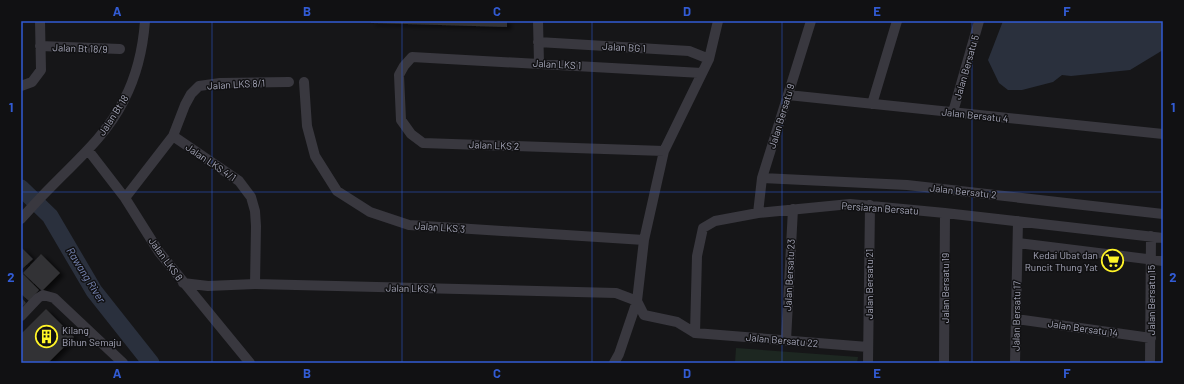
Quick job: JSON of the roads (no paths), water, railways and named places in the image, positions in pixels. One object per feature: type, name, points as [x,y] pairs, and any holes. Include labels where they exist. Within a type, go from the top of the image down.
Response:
[{"type":"street","points":[[21,86],[32,82],[41,70],[40,21]]},
{"type":"street","name":"Jalan Bt 18","points":[[23,217],[47,190],[88,150],[108,126],[124,100],[136,72],[143,45],[145,21]]},
{"type":"street","points":[[538,21],[539,63]]},
{"type":"street","points":[[614,363],[619,354],[637,301],[644,240],[664,151],[709,59],[718,21]]},
{"type":"street","name":"Jalan Bersatu 9","points":[[758,213],[762,178],[811,21]]},
{"type":"street","points":[[872,104],[897,21]]},
{"type":"street","name":"Jalan Bersatu 5","points":[[953,112],[979,21]]},
{"type":"street","name":"Jalan BG 1","points":[[538,42],[689,51],[709,59]]},
{"type":"street","name":"Jalan Bt 18/9","points":[[40,46],[120,49]]},
{"type":"street","name":"Jalan LKS 1","points":[[412,57],[702,73]]},
{"type":"street","name":"Jalan LKS 2","points":[[412,57],[404,66],[399,76],[401,120],[411,134],[423,143],[664,151]]},
{"type":"street","name":"Jalan LKS 8/1","points":[[126,198],[173,136],[185,105],[191,94],[199,86],[289,82]]},
{"type":"street","name":"Jalan LKS 3","points":[[304,82],[307,126],[315,156],[337,191],[370,212],[409,225],[644,240]]},
{"type":"street","name":"Jalan Bersatu 4","points":[[788,95],[1163,134]]},
{"type":"street","name":"Jalan LKS 4/1","points":[[173,136],[239,181],[251,197],[255,211],[256,226],[255,284]]},
{"type":"street","name":"Jalan LKS 8","points":[[88,150],[126,198],[159,252],[250,363]]},
{"type":"street","name":"Jalan Bersatu 2","points":[[762,178],[907,185],[1163,214]]},
{"type":"street","name":"Persiaran Bersatu","points":[[695,333],[697,256],[703,228],[715,221],[758,213],[850,204],[945,213],[1163,238]]},
{"type":"street","name":"Jalan Bersatu 21","points":[[868,363],[870,205]]},
{"type":"street","name":"Jalan Bersatu 23","points":[[786,340],[793,209]]},
{"type":"street","name":"Jalan Bersatu 19","points":[[944,363],[945,213]]},
{"type":"street","name":"Jalan Bersatu 17","points":[[1015,363],[1018,221]]},
{"type":"street","name":"Jalan Bersatu 15","points":[[1150,363],[1151,236]]},
{"type":"street","points":[[1018,243],[1163,261]]},
{"type":"street","name":"Jalan LKS 4","points":[[183,283],[208,286],[255,284],[616,293],[637,301]]},
{"type":"street","points":[[21,316],[38,298],[43,295],[54,298],[60,302],[123,363]]},
{"type":"street","points":[[637,301],[644,315],[677,322],[695,333]]},
{"type":"street","name":"Jalan Bersatu 14","points":[[1016,319],[1150,338]]},
{"type":"street","name":"Jalan Bersatu 22","points":[[695,333],[868,347]]},
{"type":"water","points":[[1003,21],[1163,21],[1163,50],[1130,70],[1071,76],[1062,75],[1053,82],[1022,90],[1008,90],[999,83],[988,60]]},
{"type":"waterway","name":"Rawang River","points":[[21,188],[50,216],[94,291],[151,363]]},
{"type":"place","name":"Kedai Ubat dan Runcit Thung Yat","points":[[1113,261]]},
{"type":"place","name":"Kilang Bihun Semaju","points":[[47,336]]}]
